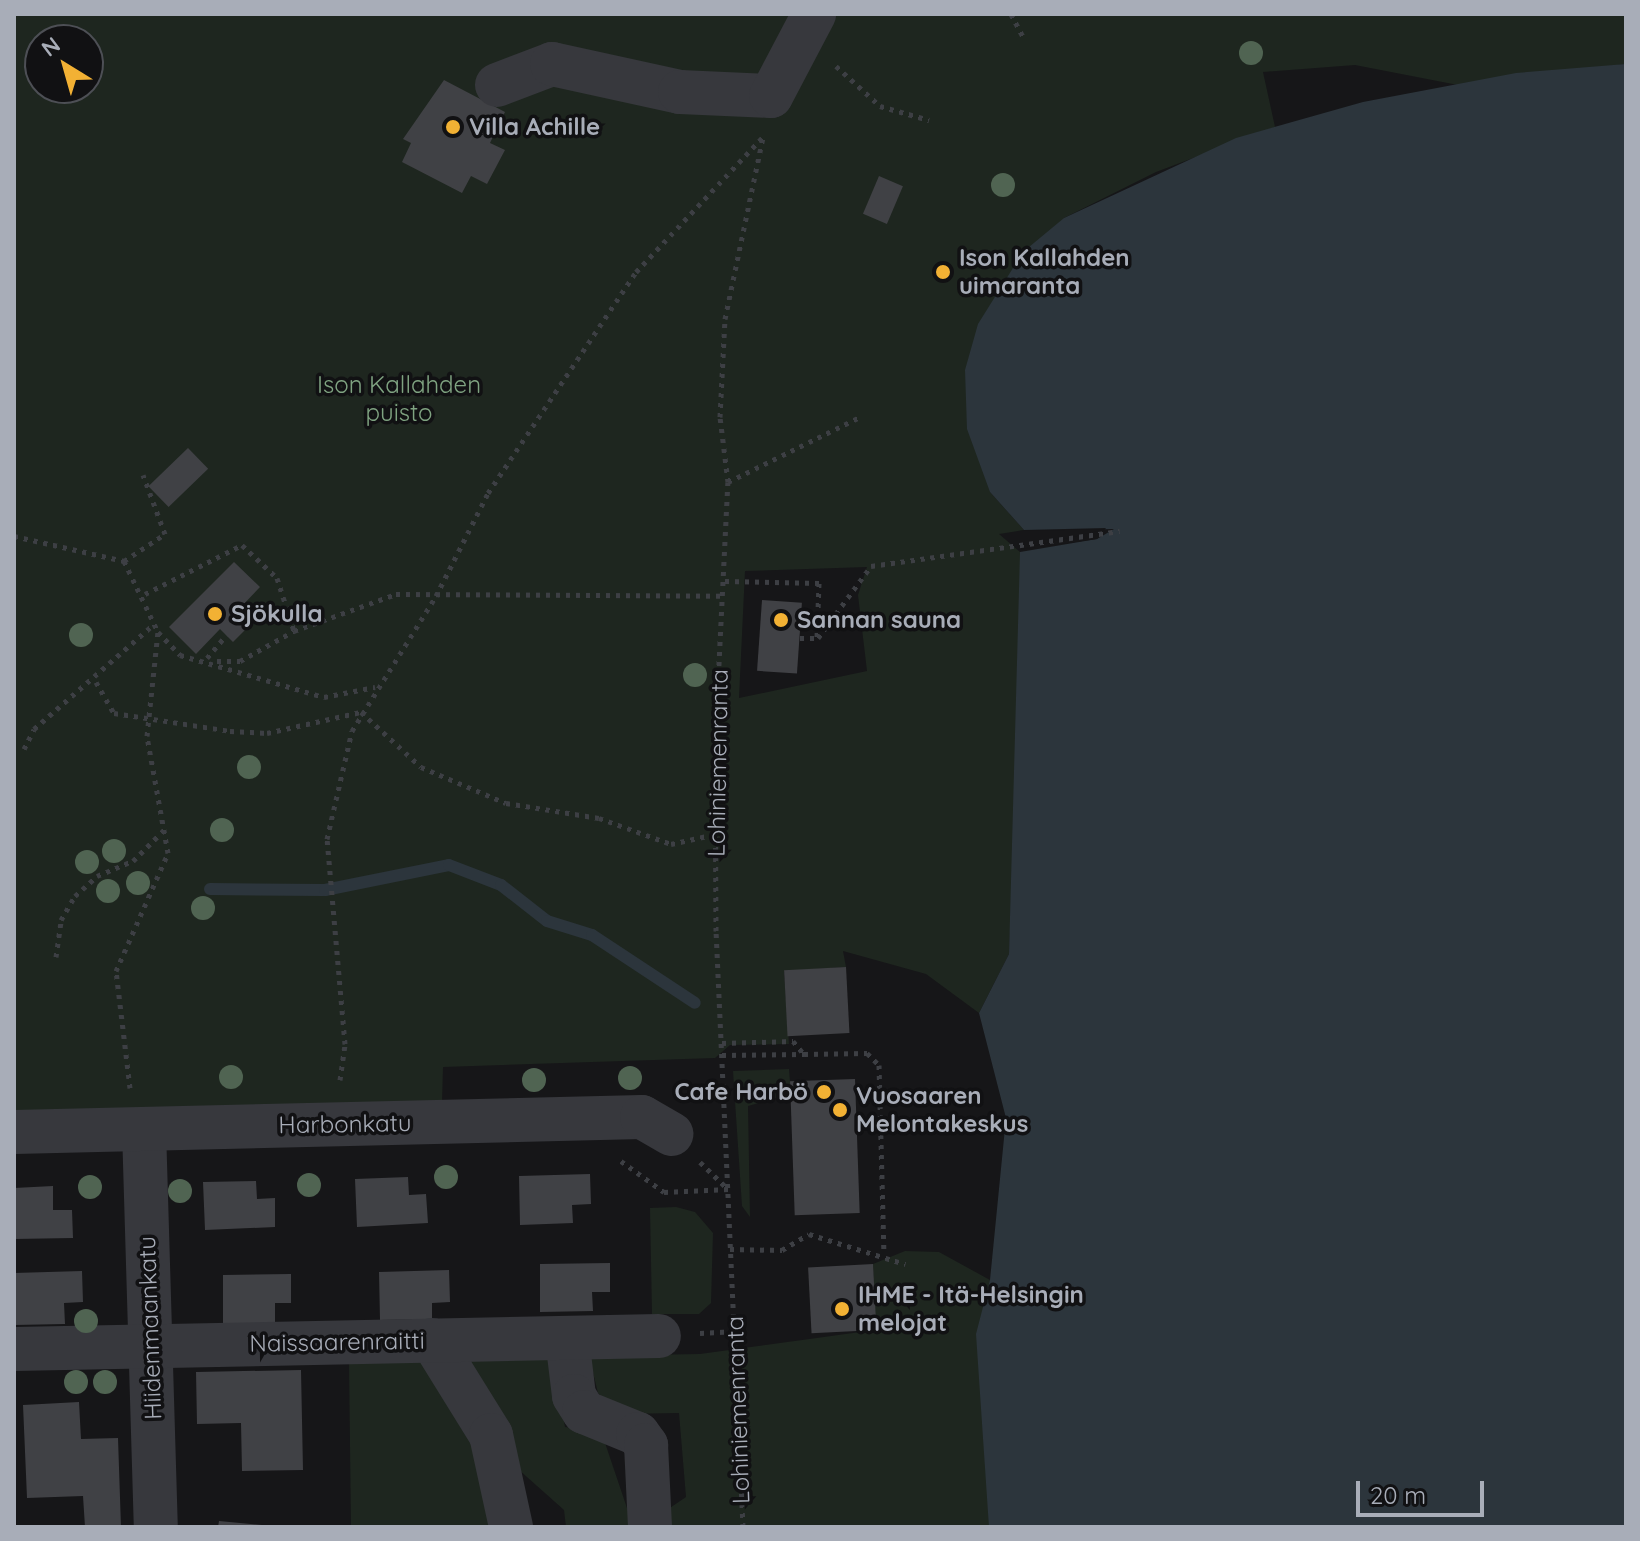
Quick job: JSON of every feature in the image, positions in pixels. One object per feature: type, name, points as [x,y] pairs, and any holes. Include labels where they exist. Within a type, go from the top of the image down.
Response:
[{"type":"street","points":[[497,85],[552,64],[680,92],[767,117],[810,20]]},
{"type":"street","name":"Harbonkatu","points":[[14,1132],[642,1117],[671,1134]]},
{"type":"street","name":"Hiidenmaankatu","points":[[144,1129],[156,1527]]},
{"type":"street","name":"Naissaarenraitti","points":[[14,1349],[659,1336]]},
{"type":"street","points":[[567,1338],[574,1396],[584,1412],[638,1434],[646,1445],[650,1527]]},
{"type":"street","points":[[432,1340],[491,1435],[511,1527]]},
{"type":"path","points":[[1011,14],[1024,38]]},
{"type":"path","points":[[810,20],[842,75],[880,106],[929,120]]},
{"type":"path","points":[[334,1125],[345,1044],[327,839],[361,712],[436,596],[488,493],[636,272],[767,117]]},
{"type":"path","name":"Lohiniemenranta","points":[[743,1527],[722,1055],[716,834],[728,482],[720,417],[725,319],[767,117]]},
{"type":"path","points":[[728,482],[860,417]]},
{"type":"path","points":[[124,561],[165,534],[143,475]]},
{"type":"path","points":[[817,638],[871,566],[1120,531]]},
{"type":"path","points":[[14,536],[124,561],[145,594],[158,632],[180,655],[217,661],[324,697],[375,687]]},
{"type":"path","points":[[145,594],[242,545],[277,578],[294,631]]},
{"type":"path","points":[[725,581],[819,583],[817,638]]},
{"type":"path","points":[[217,661],[240,661],[294,631],[396,594],[436,596],[594,590],[725,596]]},
{"type":"path","points":[[24,749],[34,729],[96,682],[103,664],[154,624]]},
{"type":"path","points":[[144,1129],[132,1108],[116,971],[168,853],[148,719],[158,632]]},
{"type":"path","points":[[206,659],[226,635]]},
{"type":"path","points":[[800,638],[817,638]]},
{"type":"path","points":[[96,682],[114,713],[267,733],[361,712]]},
{"type":"path","points":[[361,712],[421,767],[506,803],[599,818],[671,844],[716,834]]},
{"type":"path","points":[[56,957],[61,920],[75,896],[97,876],[133,861],[164,830]]},
{"type":"path","points":[[722,1043],[793,1041],[804,1054]]},
{"type":"path","points":[[722,1055],[867,1053],[879,1065],[884,1252]]},
{"type":"path","points":[[708,1170],[729,1189]]},
{"type":"path","points":[[730,1249],[782,1250],[809,1234],[824,1244],[884,1252],[905,1264]]},
{"type":"green space","name":"Ison Kallahden puisto","points":[[14,14],[1626,14],[1626,64],[1458,85],[1355,65],[1263,72],[1275,127],[1156,172],[1064,218],[990,492],[1024,530],[999,534],[1020,552],[1022,660],[1009,954],[979,1013],[926,974],[843,951],[846,967],[784,971],[789,1044],[730,1045],[715,1058],[443,1067],[442,1103],[14,1115]],"holes":[[[867,567],[858,595],[867,671],[739,698],[745,571]]]},
{"type":"green space","points":[[789,1069],[791,1094],[748,1106],[750,1217],[742,1206],[733,1071]]},
{"type":"green space","points":[[676,1207],[695,1212],[713,1233],[711,1303],[699,1314],[652,1314],[650,1208]]},
{"type":"green space","points":[[905,1251],[939,1252],[990,1280],[1122,1527],[663,1527],[661,1514],[686,1497],[679,1413],[620,1414],[598,1393],[589,1356],[700,1354],[875,1330],[873,1264]]},
{"type":"green space","points":[[552,1357],[565,1427],[601,1431],[627,1508],[642,1527],[566,1527],[564,1510],[509,1461],[463,1359]]},
{"type":"green space","points":[[426,1360],[465,1404],[494,1527],[351,1527],[349,1362]]},
{"type":"shaded area","points":[[1626,64],[1626,1527],[989,1527],[976,1334],[990,1280],[1006,1118],[979,1013],[1009,954],[1020,552],[1097,539],[1106,528],[1024,530],[990,492],[967,429],[965,370],[978,324],[1023,252],[1064,218],[1236,138],[1363,102],[1516,73]]},
{"type":"pier","points":[[1114,529],[1097,539],[1017,550],[1098,531],[1019,531]]},
{"type":"building","name":"Villa Achille","points":[[444,80],[505,112],[490,143],[505,150],[487,184],[471,176],[462,193],[402,162],[411,143],[403,139]]},
{"type":"building","points":[[879,176],[903,186],[887,224],[863,214]]},
{"type":"building","points":[[188,448],[208,469],[169,507],[148,486]]},
{"type":"building","name":"Sjökulla","points":[[234,562],[260,587],[240,608],[254,621],[233,642],[220,629],[196,654],[169,627]]},
{"type":"building","name":"Sannan sauna","points":[[762,600],[802,603],[797,674],[757,671]]},
{"type":"building","points":[[846,967],[849,1033],[788,1036],[784,970]]},
{"type":"building","points":[[855,1079],[860,1213],[795,1215],[790,1081]]},
{"type":"building","points":[[590,1174],[591,1204],[572,1205],[573,1223],[520,1225],[519,1176]]},
{"type":"building","points":[[408,1177],[409,1195],[426,1194],[428,1223],[357,1227],[355,1179]]},
{"type":"building","points":[[256,1181],[257,1199],[275,1198],[275,1227],[205,1230],[203,1182]]},
{"type":"building","points":[[53,1186],[53,1210],[72,1210],[73,1238],[14,1239],[14,1188]]},
{"type":"building","points":[[610,1263],[610,1292],[592,1292],[593,1311],[540,1312],[540,1264]]},
{"type":"building","name":"IHME - Itä-Helsingin melojat","points":[[873,1264],[876,1330],[812,1333],[808,1267]]},
{"type":"building","points":[[449,1270],[450,1302],[432,1303],[432,1319],[380,1320],[379,1272]]},
{"type":"building","points":[[82,1271],[83,1302],[64,1303],[65,1324],[14,1325],[14,1273]]},
{"type":"building","points":[[291,1274],[291,1303],[275,1303],[275,1323],[223,1324],[223,1275]]},
{"type":"building","points":[[301,1370],[303,1470],[242,1471],[241,1423],[197,1424],[196,1372]]},
{"type":"building","points":[[79,1402],[81,1439],[118,1438],[121,1527],[85,1527],[83,1496],[27,1498],[23,1405]]},
{"type":"building","points":[[219,1521],[262,1525],[262,1527],[218,1527]]},
{"type":"waterway","points":[[210,889],[325,890],[449,865],[501,885],[547,921],[592,935],[695,1003]]},
{"type":"place","name":"Villa Achille","points":[[453,127]]},
{"type":"place","name":"Ison Kallahden uimaranta","points":[[943,272]]},
{"type":"place","name":"Sjökulla","points":[[215,614]]},
{"type":"place","name":"Sannan sauna","points":[[781,620]]},
{"type":"place","name":"Cafe Harbö","points":[[824,1092]]},
{"type":"place","name":"Vuosaaren Melontakeskus","points":[[840,1110]]},
{"type":"place","name":"IHME - Itä-Helsingin melojat","points":[[842,1309]]}]
